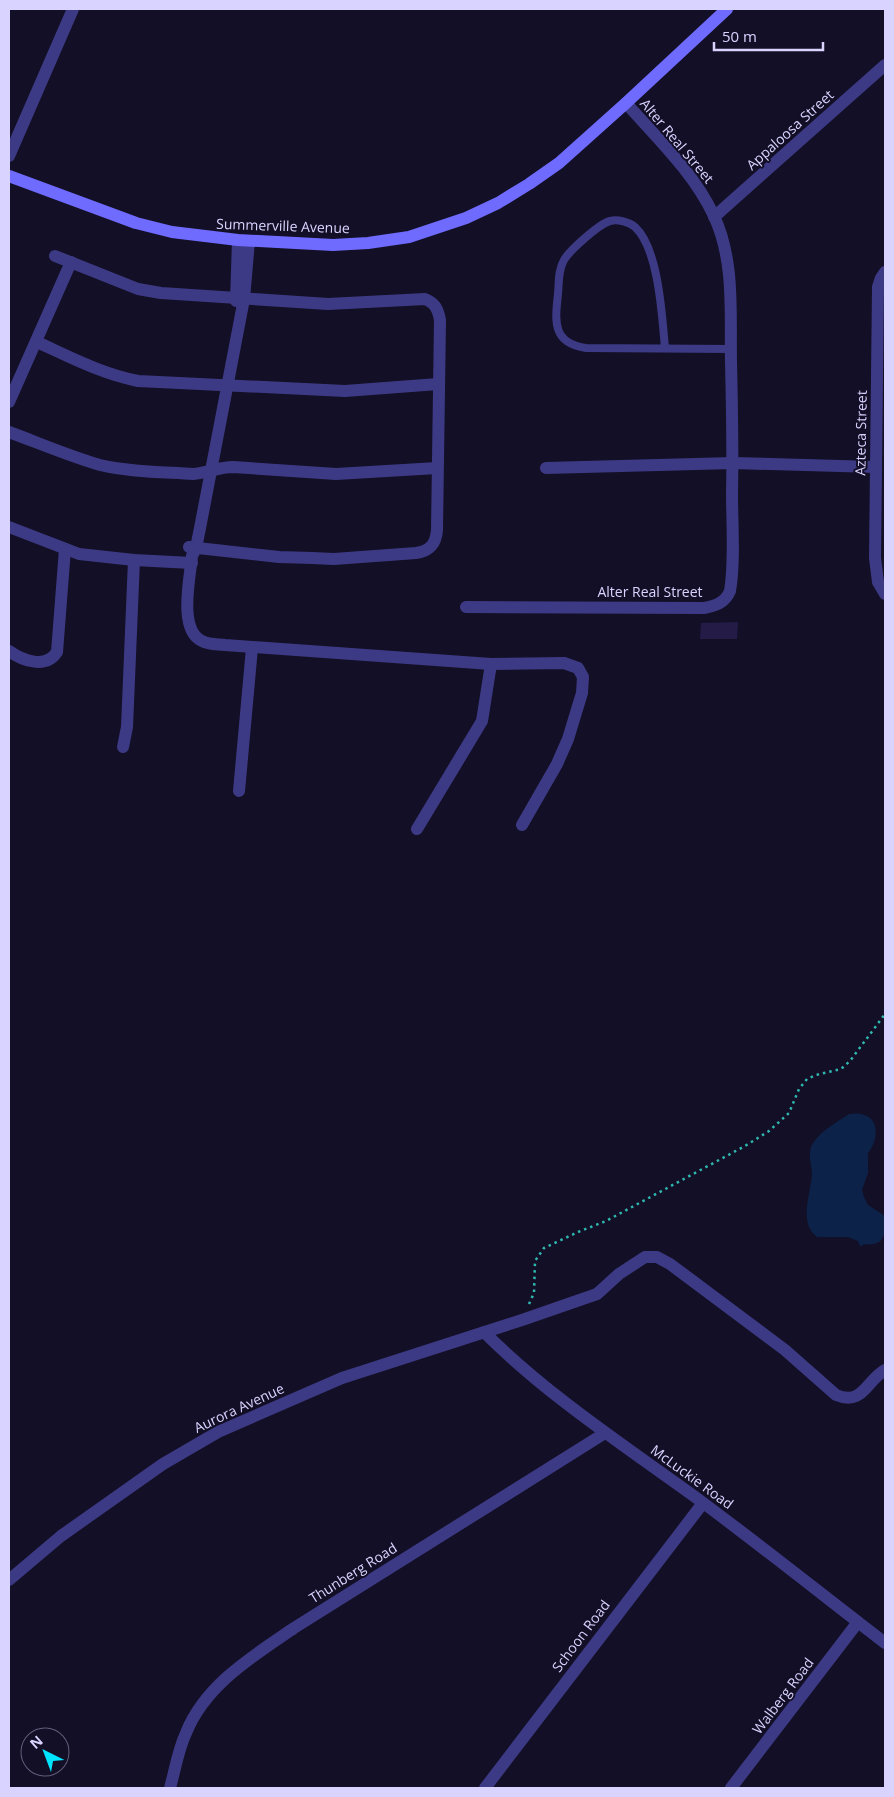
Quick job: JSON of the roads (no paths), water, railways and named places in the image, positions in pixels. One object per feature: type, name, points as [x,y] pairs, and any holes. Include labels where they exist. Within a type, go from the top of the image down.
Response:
[{"type":"street","points":[[9,156],[73,9]]},
{"type":"street","name":"Summerville Avenue","points":[[9,176],[136,224],[172,232],[243,240],[333,245],[368,243],[409,237],[474,214],[498,203],[529,184],[559,162],[728,9]]},
{"type":"street","name":"Appaloosa Street","points":[[714,217],[885,66]]},
{"type":"street","name":"Alter Real Street","points":[[466,607],[704,608],[718,604],[728,596],[731,585],[731,349],[729,273],[724,245],[714,217],[703,195],[680,163],[626,103]]},
{"type":"street","points":[[243,240],[241,299],[206,472],[192,553],[188,612],[191,631],[200,640],[207,643],[252,648],[491,664],[564,663],[578,668],[584,677],[582,693],[568,739],[557,764],[522,825]]},
{"type":"street","points":[[9,527],[79,554],[134,560],[192,553],[334,558],[424,552],[431,548],[436,539],[440,320],[436,306],[429,301],[415,300],[328,304],[160,293],[138,289],[55,256]]},
{"type":"street","points":[[9,402],[71,262]]},
{"type":"street","name":"Azteca Street","points":[[885,272],[878,287],[875,467],[875,558],[878,582],[885,594]]},
{"type":"street","points":[[36,342],[101,371],[138,381],[346,391],[438,384]]},
{"type":"street","points":[[9,432],[102,465],[123,468],[206,472],[224,467],[233,467],[336,474],[437,468]]},
{"type":"street","points":[[546,468],[732,463],[875,467]]},
{"type":"street","points":[[9,651],[32,661],[42,662],[50,660],[57,652],[65,549]]},
{"type":"street","points":[[123,747],[128,727],[134,560]]},
{"type":"street","points":[[239,791],[252,648]]},
{"type":"street","points":[[417,829],[482,721],[491,664]]},
{"type":"street","name":"Aurora Avenue","points":[[9,1580],[61,1536],[147,1475],[218,1432],[342,1378],[597,1294],[634,1262],[651,1256],[670,1264],[785,1350],[836,1395],[842,1397],[857,1396],[885,1370]]},
{"type":"street","name":"McLuckie Road","points":[[484,1332],[516,1363],[605,1433],[702,1503],[885,1643]]},
{"type":"street","name":"Thunberg Road","points":[[170,1788],[186,1733],[197,1711],[221,1683],[246,1661],[294,1628],[605,1433]]},
{"type":"street","name":"Schoon Road","points":[[485,1788],[702,1503]]},
{"type":"street","name":"Walberg Road","points":[[731,1788],[858,1622]]},
{"type":"lane","points":[[664,348],[658,287],[646,244],[635,227],[628,222],[612,220],[604,223],[568,254],[563,262],[555,319],[560,334],[574,346],[586,348],[731,349]]},
{"type":"water","points":[[849,1114],[867,1116],[875,1125],[874,1142],[868,1153],[868,1173],[862,1190],[868,1205],[885,1216],[884,1233],[881,1241],[862,1246],[860,1246],[858,1241],[848,1237],[817,1237],[811,1231],[807,1216],[812,1174],[811,1147],[822,1133]]}]
